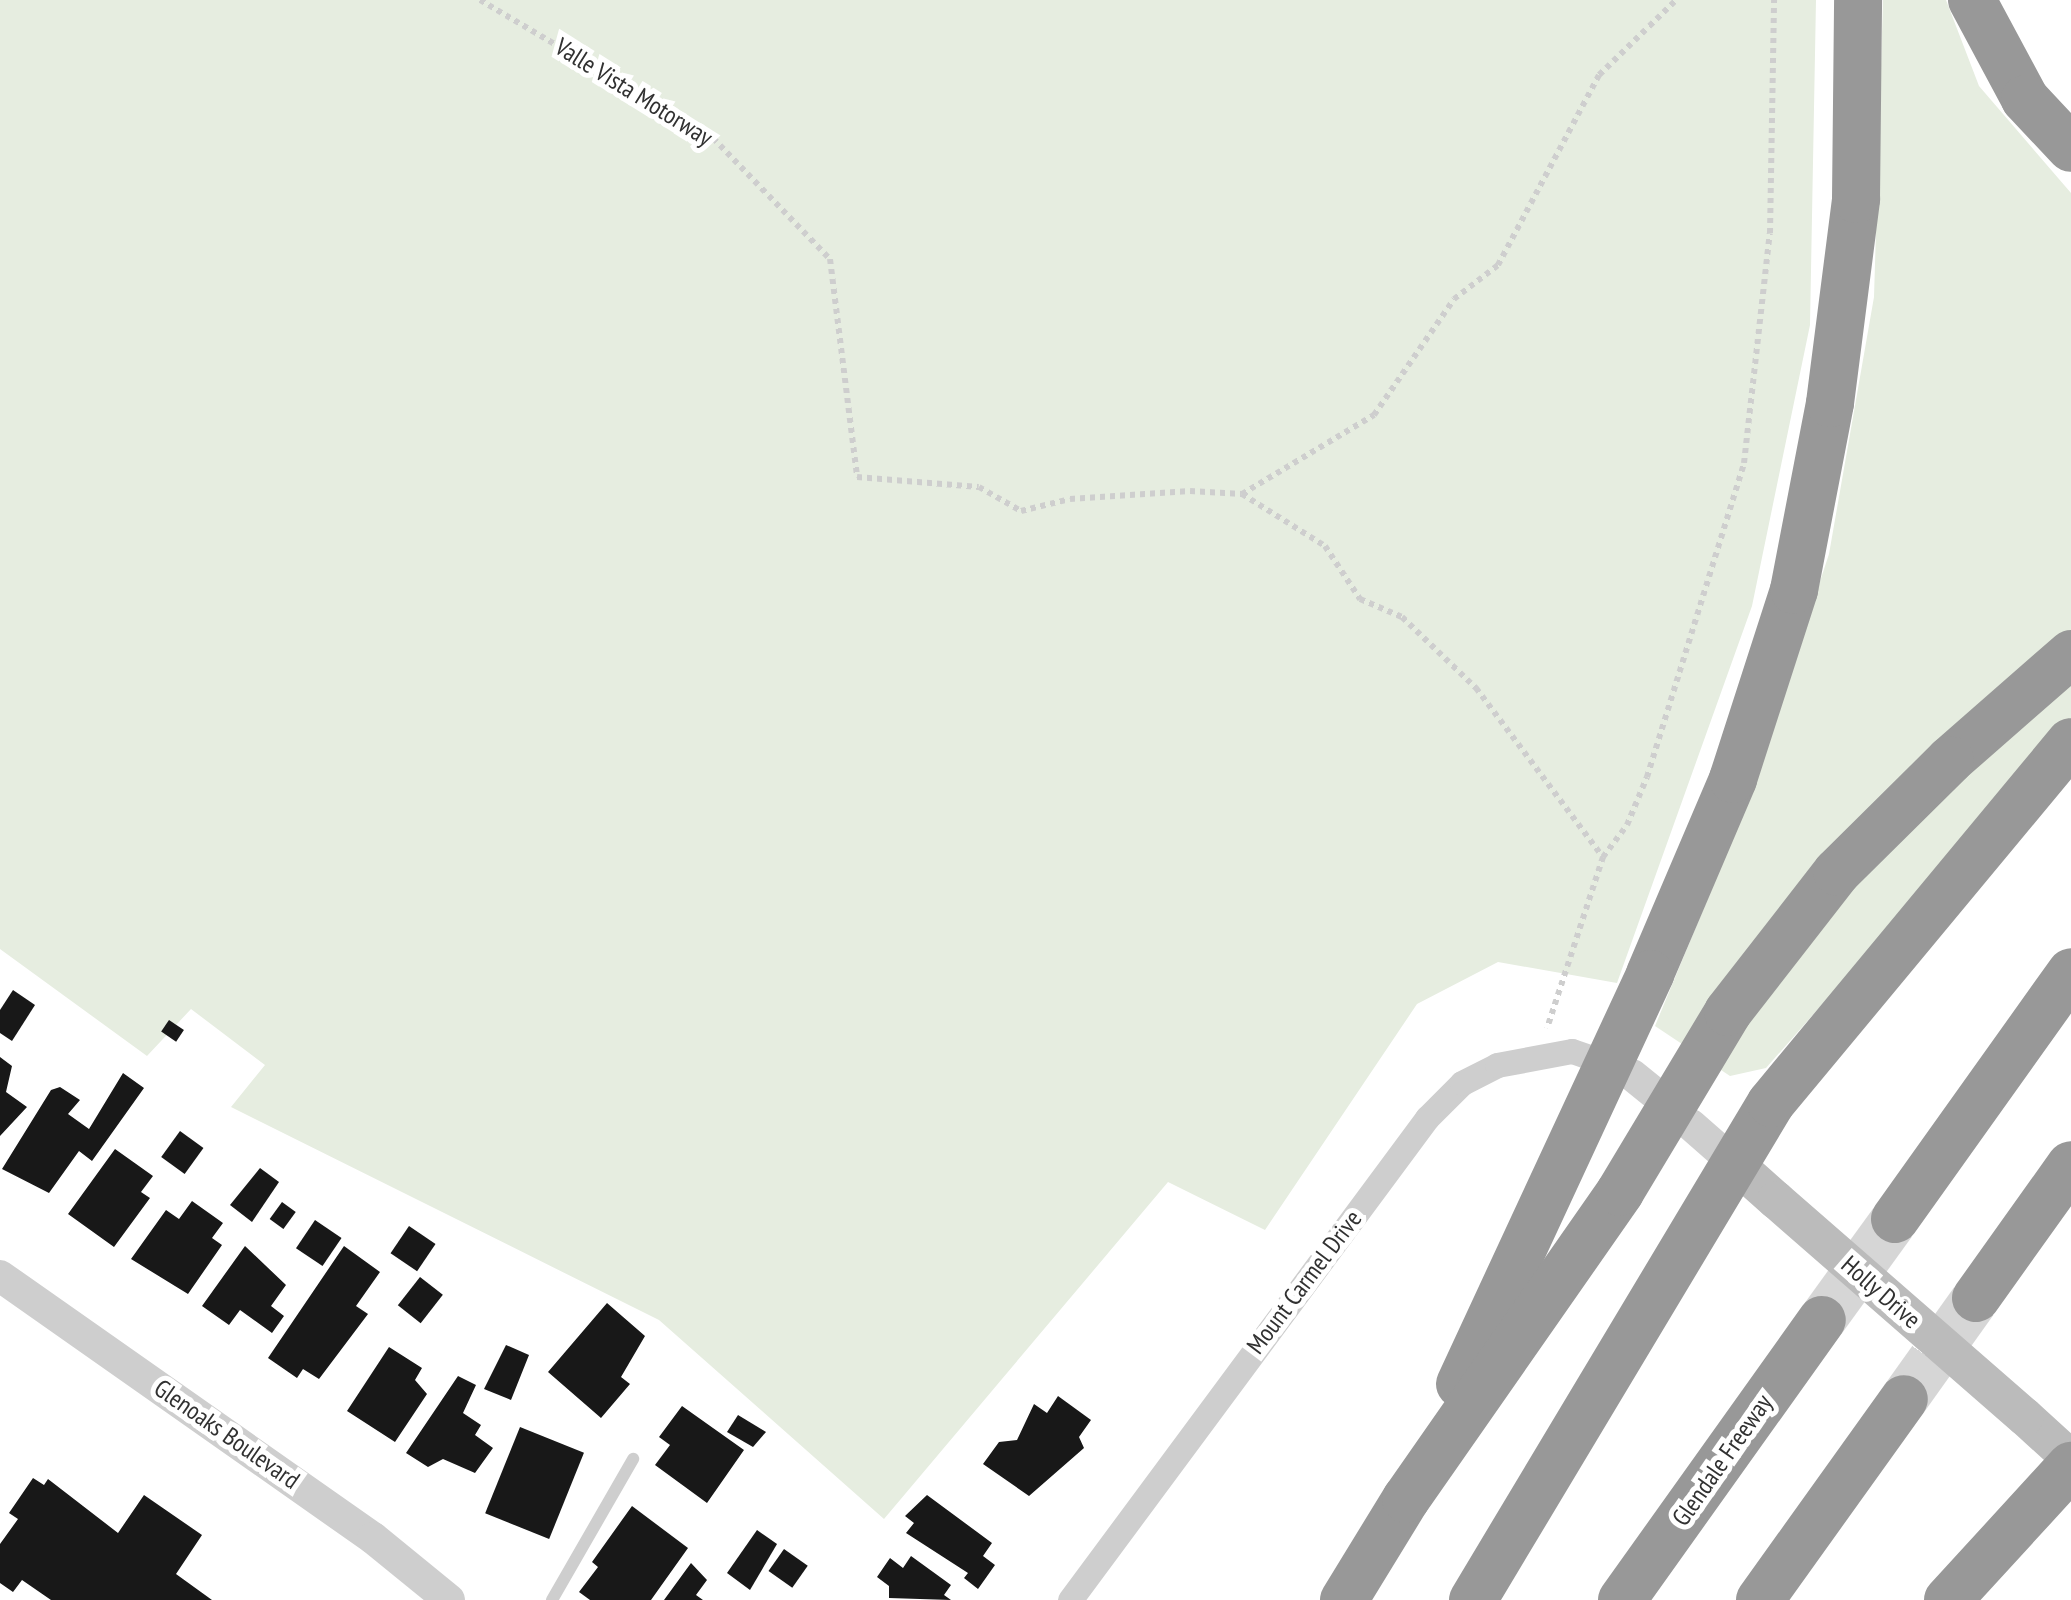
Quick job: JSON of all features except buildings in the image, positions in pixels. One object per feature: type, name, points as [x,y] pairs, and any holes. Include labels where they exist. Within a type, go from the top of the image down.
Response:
[{"type":"highway","points":[[1406,1499],[1650,974],[1733,779],[1794,590],[1830,403],[1856,199],[1858,0]]},
{"type":"highway","points":[[1972,0],[2025,99],[2071,148]]},
{"type":"highway","points":[[1344,1600],[1406,1499],[1620,1192],[1728,1012],[1825,888],[1950,760],[2071,654]]},
{"type":"highway","points":[[1473,1600],[1732,1161],[1771,1103],[2071,742]]},
{"type":"highway","points":[[1894,1219],[2071,972]]},
{"type":"highway","points":[[1976,1298],[2071,1165]]},
{"type":"highway","name":"Glendale Freeway","points":[[1622,1600],[1822,1320]]},
{"type":"highway","points":[[1760,1600],[1904,1400]]},
{"type":"highway","points":[[1948,1600],[2071,1462]]},
{"type":"main road","name":"Holly Drive","points":[[1732,1161],[2026,1417],[2071,1462]]},
{"type":"street","name":"Mount Carmel Drive","points":[[1070,1600],[1426,1118],[1462,1083],[1497,1065],[1572,1051],[1595,1059]]},
{"type":"street","name":"Holly Drive","points":[[1691,1124],[1732,1161]]},
{"type":"street","name":"Glenoaks Boulevard","points":[[0,1276],[247,1448],[439,1597]]},
{"type":"lane","points":[[552,1600],[633,1458]]},
{"type":"path","name":"Valle Vista Motorway","points":[[480,0],[713,138],[830,259],[858,478],[979,486],[1021,511],[1070,499],[1190,491],[1242,494]]},
{"type":"path","points":[[1602,857],[1476,688],[1402,617],[1360,598],[1325,546],[1242,494],[1374,415],[1454,300],[1498,264],[1599,74],[1676,0]]},
{"type":"path","points":[[1539,1056],[1602,857],[1626,825],[1647,777],[1744,463],[1770,233],[1774,0]]},
{"type":"shaded area","points":[[0,0],[1816,0],[1810,325],[1752,606],[1617,983],[1498,962],[1417,1004],[1265,1230],[1168,1182],[884,1519],[659,1320],[231,1107],[265,1065],[191,1009],[147,1056],[0,949]]},
{"type":"shaded area","points":[[1883,0],[1946,0],[1979,86],[2071,193],[2071,722],[1766,1068],[1730,1076],[1655,1026],[1746,806],[1829,554],[1874,297]]},
{"type":"tunnel","points":[[1822,1320],[1895,1219]]},
{"type":"tunnel","points":[[1904,1399],[1976,1298]]}]
